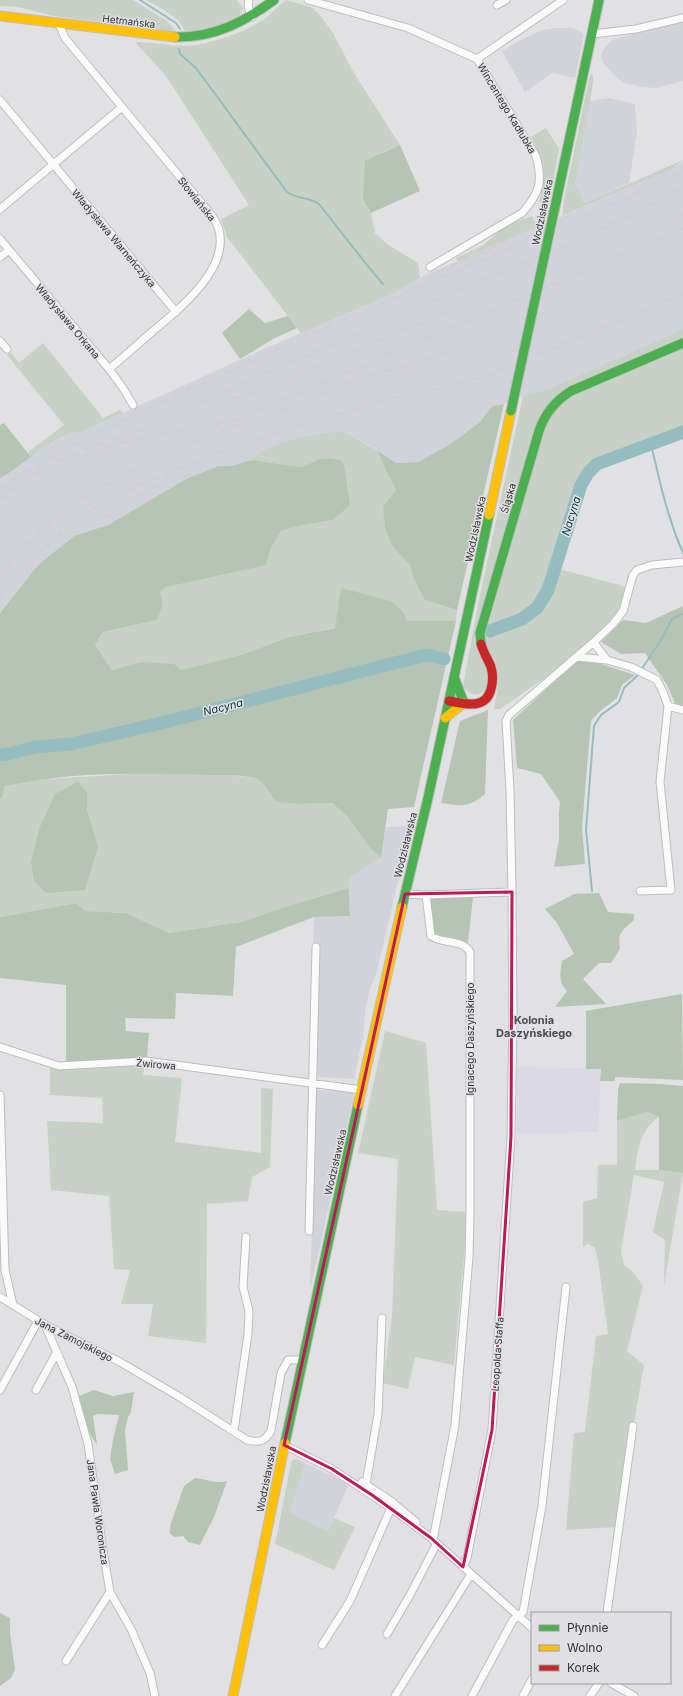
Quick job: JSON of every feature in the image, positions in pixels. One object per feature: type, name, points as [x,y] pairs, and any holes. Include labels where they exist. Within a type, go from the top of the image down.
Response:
[{"type":"main road","name":"Hetmańska","points":[[0,16],[169,37],[190,37],[210,34],[231,27],[252,17],[274,0]]},
{"type":"main road","name":"Wodzisławska","points":[[233,1696],[302,1360],[449,701],[599,0]]},
{"type":"main road","name":"Śląska","points":[[449,701],[476,705],[482,704],[490,693],[492,671],[480,645],[480,631],[540,428],[546,416],[558,400],[571,391],[683,343]]},
{"type":"main road","points":[[445,718],[464,703],[454,677]]},
{"type":"street","points":[[249,0],[248,6],[252,17]]},
{"type":"street","name":"Wincentego Kadłubka","points":[[308,0],[408,28],[477,59],[536,156],[541,174],[537,190],[530,203],[522,212],[430,267]]},
{"type":"street","points":[[497,5],[506,0]]},
{"type":"street","name":"Wincentego Kadłubka","points":[[477,59],[563,0]]},
{"type":"street","points":[[592,34],[636,29],[683,18]]},
{"type":"street","name":"Słowiańska","points":[[59,24],[64,38],[213,217],[220,232],[219,250],[212,268],[195,294],[109,369]]},
{"type":"street","name":"Władysława Warneńczyka","points":[[0,100],[176,312]]},
{"type":"street","points":[[0,209],[122,107]]},
{"type":"street","name":"Władysława Orkana","points":[[0,239],[109,369],[123,388],[132,406]]},
{"type":"street","points":[[0,257],[9,250]]},
{"type":"street","points":[[0,341],[7,349]]},
{"type":"street","points":[[405,894],[426,895],[512,892],[510,790],[506,721],[509,714],[594,643],[613,624],[622,611],[634,575],[638,570],[652,565],[683,562]]},
{"type":"street","points":[[594,643],[606,660]]},
{"type":"street","points":[[577,657],[606,660],[631,666],[644,672],[657,680],[668,706],[660,782],[671,890],[640,891]]},
{"type":"street","points":[[668,706],[683,710]]},
{"type":"street","name":"Leopolda Staffa","points":[[463,1567],[467,1558],[492,1430],[511,1137],[513,1016],[512,892]]},
{"type":"street","name":"Ignacego Daszyńskiego","points":[[426,895],[431,936],[435,939],[467,947],[470,952],[470,1212],[468,1257],[455,1425],[434,1540]]},
{"type":"street","points":[[309,1231],[316,947]]},
{"type":"street","name":"Żwirowa","points":[[0,1048],[59,1066],[146,1061],[362,1090]]},
{"type":"street","points":[[0,1095],[1,1186],[5,1270],[13,1304]]},
{"type":"street","points":[[234,1431],[248,1334],[249,1312],[243,1287],[246,1237]]},
{"type":"street","points":[[472,1696],[513,1620],[523,1612],[542,1506],[566,1287]]},
{"type":"street","name":"Jana Zamojskiego","points":[[0,1297],[45,1325],[120,1362],[178,1396],[247,1440],[255,1442],[261,1442],[267,1438],[271,1431],[281,1373],[288,1360],[302,1360]]},
{"type":"street","points":[[366,1484],[378,1414],[382,1318]]},
{"type":"street","points":[[0,1390],[38,1321]]},
{"type":"street","name":"Jana Pawła Woronicza","points":[[45,1325],[72,1387],[88,1444],[110,1592],[131,1629],[150,1673],[155,1696]]},
{"type":"street","points":[[36,1390],[57,1352]]},
{"type":"street","points":[[607,1612],[633,1426]]},
{"type":"street","points":[[284,1445],[332,1469],[391,1508],[434,1540]]},
{"type":"street","points":[[332,1469],[350,1475],[366,1484],[403,1511],[531,1627]]},
{"type":"street","points":[[322,1645],[350,1601],[391,1508]]},
{"type":"street","points":[[387,1634],[410,1595],[434,1540]]},
{"type":"street","points":[[395,1696],[471,1574]]},
{"type":"street","points":[[66,1661],[110,1592]]},
{"type":"street","points":[[523,1696],[531,1681]]},
{"type":"street","points":[[590,1696],[598,1684]]},
{"type":"street","points":[[613,1684],[634,1696]]},
{"type":"highlighted area","points":[[512,892],[511,1137],[492,1430],[463,1567],[431,1538],[372,1495],[332,1469],[284,1445],[405,894]]},
{"type":"shaded area","points":[[0,0],[133,0],[167,21],[176,32],[54,16],[18,7],[0,6]]},
{"type":"shaded area","points":[[146,0],[237,0],[243,8],[238,19],[202,32],[185,31],[174,17]]},
{"type":"shaded area","points":[[286,0],[311,7],[319,14],[333,33],[354,73],[400,145],[383,152],[363,200],[371,213],[375,233],[387,244],[418,263],[420,278],[390,295],[301,333],[227,237],[221,219],[249,205],[166,76],[135,42],[187,46],[218,40],[240,32],[260,22]]},
{"type":"shaded area","points":[[683,22],[683,81],[656,88],[642,87],[624,83],[604,64],[601,56],[602,52],[613,39]]},
{"type":"shaded area","points":[[573,28],[584,34],[575,78],[552,73],[525,92],[502,51],[542,30]]},
{"type":"shaded area","points":[[592,74],[593,83],[575,185],[585,203],[683,160],[673,169],[562,216],[589,79],[590,75]]},
{"type":"shaded area","points":[[608,98],[635,104],[637,132],[629,183],[585,203],[575,186],[589,101]]},
{"type":"shaded area","points":[[546,128],[559,149],[549,204],[539,202],[544,176],[540,154],[531,137]]},
{"type":"shaded area","points":[[683,162],[683,329],[549,389],[523,396],[504,404],[492,406],[480,422],[449,445],[418,462],[396,463],[369,445],[343,431],[296,440],[266,449],[251,460],[232,466],[218,466],[186,479],[108,525],[74,536],[38,565],[0,613],[0,478],[45,447],[65,436],[78,431],[83,431],[266,348],[390,295],[425,275],[673,169]]},
{"type":"shaded area","points":[[532,216],[537,227],[458,261],[456,258],[482,246],[507,225]]},
{"type":"shaded area","points":[[683,329],[683,340],[559,395],[516,497],[474,640],[476,648],[487,668],[488,680],[486,690],[479,694],[471,694],[463,686],[479,600],[523,396],[549,389]]},
{"type":"shaded area","points":[[43,343],[103,418],[120,410],[123,413],[83,431],[62,437],[31,457],[28,452],[64,425],[7,355],[11,353],[19,363]]},
{"type":"shaded area","points":[[683,349],[683,434],[596,467],[588,478],[553,583],[547,596],[520,618],[519,617],[487,629],[538,450],[548,422],[559,405],[582,391]]},
{"type":"shaded area","points":[[343,431],[378,451],[384,467],[396,490],[384,507],[385,529],[392,546],[410,565],[413,578],[425,600],[457,610],[456,621],[407,621],[404,613],[289,637],[241,655],[181,670],[141,662],[112,670],[95,645],[103,632],[157,620],[163,605],[160,592],[166,587],[186,582],[270,550],[281,531],[293,527],[334,520],[341,460],[328,458],[319,459],[302,467],[251,460],[264,450],[274,445],[294,439]]},
{"type":"shaded area","points":[[559,569],[620,585],[625,588],[619,610],[606,625],[566,663],[500,709],[494,709],[498,687],[498,676],[495,661],[486,646],[485,636],[522,623],[537,613],[550,596]]},
{"type":"shaded area","points":[[146,773],[226,775],[256,778],[265,786],[276,802],[300,804],[332,803],[347,816],[369,847],[381,858],[349,878],[349,888],[241,922],[169,933],[126,913],[85,911],[77,903],[0,917],[0,799],[2,798],[5,786],[31,780]],"holes":[[[87,792],[87,809],[98,846],[31,861]]]},
{"type":"shaded area","points":[[411,826],[376,975],[370,988],[365,1012],[364,1031],[354,1079],[319,1077],[317,1073],[316,1044],[313,947],[314,917],[350,916],[349,878],[381,858],[386,827]]},
{"type":"shaded area","points":[[385,1031],[426,1043],[437,1210],[468,1212],[454,1365],[415,1357],[408,1389],[383,1383],[392,1316],[398,1159],[358,1153]]},
{"type":"shaded area","points":[[145,1064],[143,1075],[182,1078],[175,1142],[261,1153],[261,1088],[273,1089],[270,1167],[252,1177],[248,1201],[207,1204],[206,1343],[148,1336],[153,1304],[121,1304],[130,1270],[114,1269],[109,1196],[51,1190],[47,1121],[103,1123],[102,1098],[50,1095],[50,1068],[62,1070]]},
{"type":"shaded area","points":[[517,1067],[601,1068],[598,1132],[517,1134]]},
{"type":"shaded area","points":[[316,1090],[351,1092],[354,1095],[310,1290]]},
{"type":"shaded area","points":[[647,1112],[659,1117],[648,1128],[641,1140],[635,1170],[659,1170],[683,1173],[664,1286],[665,1240],[653,1232],[664,1182],[634,1175],[621,1252],[624,1265],[632,1271],[643,1286],[627,1351],[644,1365],[616,1527],[566,1530],[574,1433],[585,1432],[596,1336],[608,1334],[595,1248],[588,1244],[583,1247],[583,1202],[597,1198],[598,1165],[617,1165],[617,1121]]},
{"type":"shaded area","points":[[297,1459],[305,1463],[290,1513],[328,1531],[334,1518],[355,1527],[334,1570],[275,1544],[291,1463],[293,1460]]},
{"type":"shaded area","points":[[305,1463],[349,1484],[328,1531],[290,1513]]},
{"type":"green space","points":[[400,145],[420,191],[371,213],[363,200],[365,161]]},
{"type":"green space","points":[[249,309],[265,323],[288,316],[297,328],[275,338],[240,359],[222,333]]},
{"type":"green space","points":[[504,404],[457,610],[425,600],[413,578],[410,565],[392,546],[385,529],[383,507],[396,490],[384,467],[378,451],[396,463],[418,462],[449,445],[480,422],[492,406]]},
{"type":"green space","points":[[4,423],[31,457],[0,478],[0,425]]},
{"type":"green space","points":[[328,458],[341,460],[344,465],[350,505],[333,520],[293,527],[281,531],[270,550],[266,565],[166,587],[160,592],[163,605],[157,620],[103,632],[95,645],[112,670],[141,662],[174,664],[181,670],[241,655],[289,637],[335,628],[341,588],[391,601],[404,613],[407,621],[456,621],[414,807],[388,809],[381,858],[369,847],[347,816],[332,803],[300,804],[276,802],[260,781],[248,777],[226,775],[157,774],[81,775],[30,781],[5,786],[2,798],[0,799],[0,613],[38,565],[74,536],[108,525],[186,479],[218,466],[232,466],[251,460],[302,467],[319,459]]},
{"type":"green space","points":[[683,606],[683,707],[675,703],[667,685],[645,653],[621,654],[601,642],[623,620],[646,623]]},
{"type":"green space","points":[[576,661],[598,663],[635,675],[622,685],[617,698],[599,712],[591,721],[582,827],[585,864],[554,867],[559,840],[560,802],[541,774],[517,768],[513,720]]},
{"type":"green space","points":[[488,710],[485,794],[469,804],[454,805],[441,803],[460,721]]},
{"type":"green space","points":[[78,782],[87,792],[87,809],[98,846],[85,890],[46,893],[34,881],[31,862],[39,829],[55,794]]},
{"type":"green space","points":[[349,888],[350,916],[314,917],[236,947],[233,996],[176,993],[175,1019],[125,1018],[126,1031],[149,1033],[147,1057],[66,1062],[66,985],[0,978],[0,917],[77,903],[85,911],[126,913],[169,933],[241,922]]},
{"type":"green space","points":[[599,893],[608,912],[634,914],[634,920],[621,932],[619,939],[620,949],[611,963],[599,963],[583,979],[606,1004],[555,1007],[567,991],[561,981],[560,973],[562,961],[574,954],[557,923],[545,909],[574,894]]},
{"type":"green space","points":[[473,897],[468,943],[435,937],[431,933],[428,898]]},
{"type":"green space","points":[[682,994],[683,1080],[615,1077],[615,1081],[600,1081],[601,1069],[586,1069],[586,1011]]},
{"type":"green space","points":[[620,1083],[683,1086],[683,1173],[659,1170],[659,1117],[647,1112],[617,1121],[618,1089]]},
{"type":"green space","points":[[94,1390],[113,1396],[134,1392],[131,1412],[128,1417],[125,1430],[128,1470],[115,1474],[110,1459],[119,1415],[97,1414],[93,1416],[97,1445],[85,1425],[79,1396]]},
{"type":"green space","points":[[195,1478],[214,1482],[227,1481],[214,1517],[200,1545],[188,1542],[183,1536],[174,1537],[170,1533],[170,1526],[184,1486]]},
{"type":"green space","points":[[0,1613],[10,1618],[10,1633],[15,1670],[11,1678],[0,1686]]},
{"type":"waterway","points":[[140,0],[176,23],[180,29]]},
{"type":"waterway","points":[[179,49],[180,54],[196,68],[287,192],[319,204],[383,284]]},
{"type":"waterway","name":"Nacyna","points":[[490,631],[522,619],[537,608],[548,590],[581,485],[588,473],[597,464],[683,432]]},
{"type":"waterway","points":[[651,444],[668,513],[683,553]]},
{"type":"waterway","points":[[641,670],[661,640],[672,619],[682,614]]},
{"type":"waterway","name":"Nacyna","points":[[0,755],[35,747],[71,744],[161,723],[422,656],[427,655],[444,659]]},
{"type":"waterway","points":[[592,891],[586,830],[594,726],[601,715],[619,702],[624,688],[639,674]]},
{"type":"railway","points":[[0,488],[62,450],[166,400],[335,323],[619,202],[683,172]]},
{"type":"railway","points":[[0,500],[17,486],[45,468],[97,444],[140,430],[261,375],[586,236],[683,188]]},
{"type":"railway","points":[[671,224],[683,215]]},
{"type":"railway","points":[[81,457],[102,449],[134,440],[213,425],[240,418],[683,229]]},
{"type":"railway","points":[[426,279],[453,265],[509,241]]},
{"type":"railway","points":[[0,598],[29,562],[63,531],[99,505],[140,485],[234,446],[392,398],[451,386],[489,375],[683,294]]},
{"type":"railway","points":[[221,403],[283,382],[483,296]]},
{"type":"railway","points":[[242,428],[354,381],[452,351]]},
{"type":"railway","points":[[0,578],[24,548],[50,522],[80,500],[144,465],[247,421]]},
{"type":"railway","points":[[103,518],[127,502],[168,479]]},
{"type":"traffic: fast","points":[[175,37],[189,37],[216,32],[240,22],[274,0]]},
{"type":"traffic: fast","points":[[556,202],[599,0]]},
{"type":"traffic: fast","points":[[511,411],[556,202]]},
{"type":"traffic: fast","points":[[481,644],[480,633],[539,431],[551,408],[555,403],[571,391],[683,343]]},
{"type":"traffic: fast","points":[[402,907],[428,798],[489,515]]},
{"type":"traffic: fast","points":[[454,677],[464,703]]},
{"type":"traffic: fast","points":[[285,1443],[358,1105]]},
{"type":"traffic: slow","points":[[0,16],[175,37]]},
{"type":"traffic: slow","points":[[489,515],[511,411]]},
{"type":"traffic: slow","points":[[445,718],[464,703]]},
{"type":"traffic: slow","points":[[358,1105],[402,907]]},
{"type":"traffic: slow","points":[[233,1696],[285,1443]]},
{"type":"traffic: jam","points":[[449,701],[474,704],[480,703],[488,696],[492,684],[492,672],[481,644]]},
{"type":"district","name":"Kolonia Daszyńskiego","points":[[534,1026]]}]
